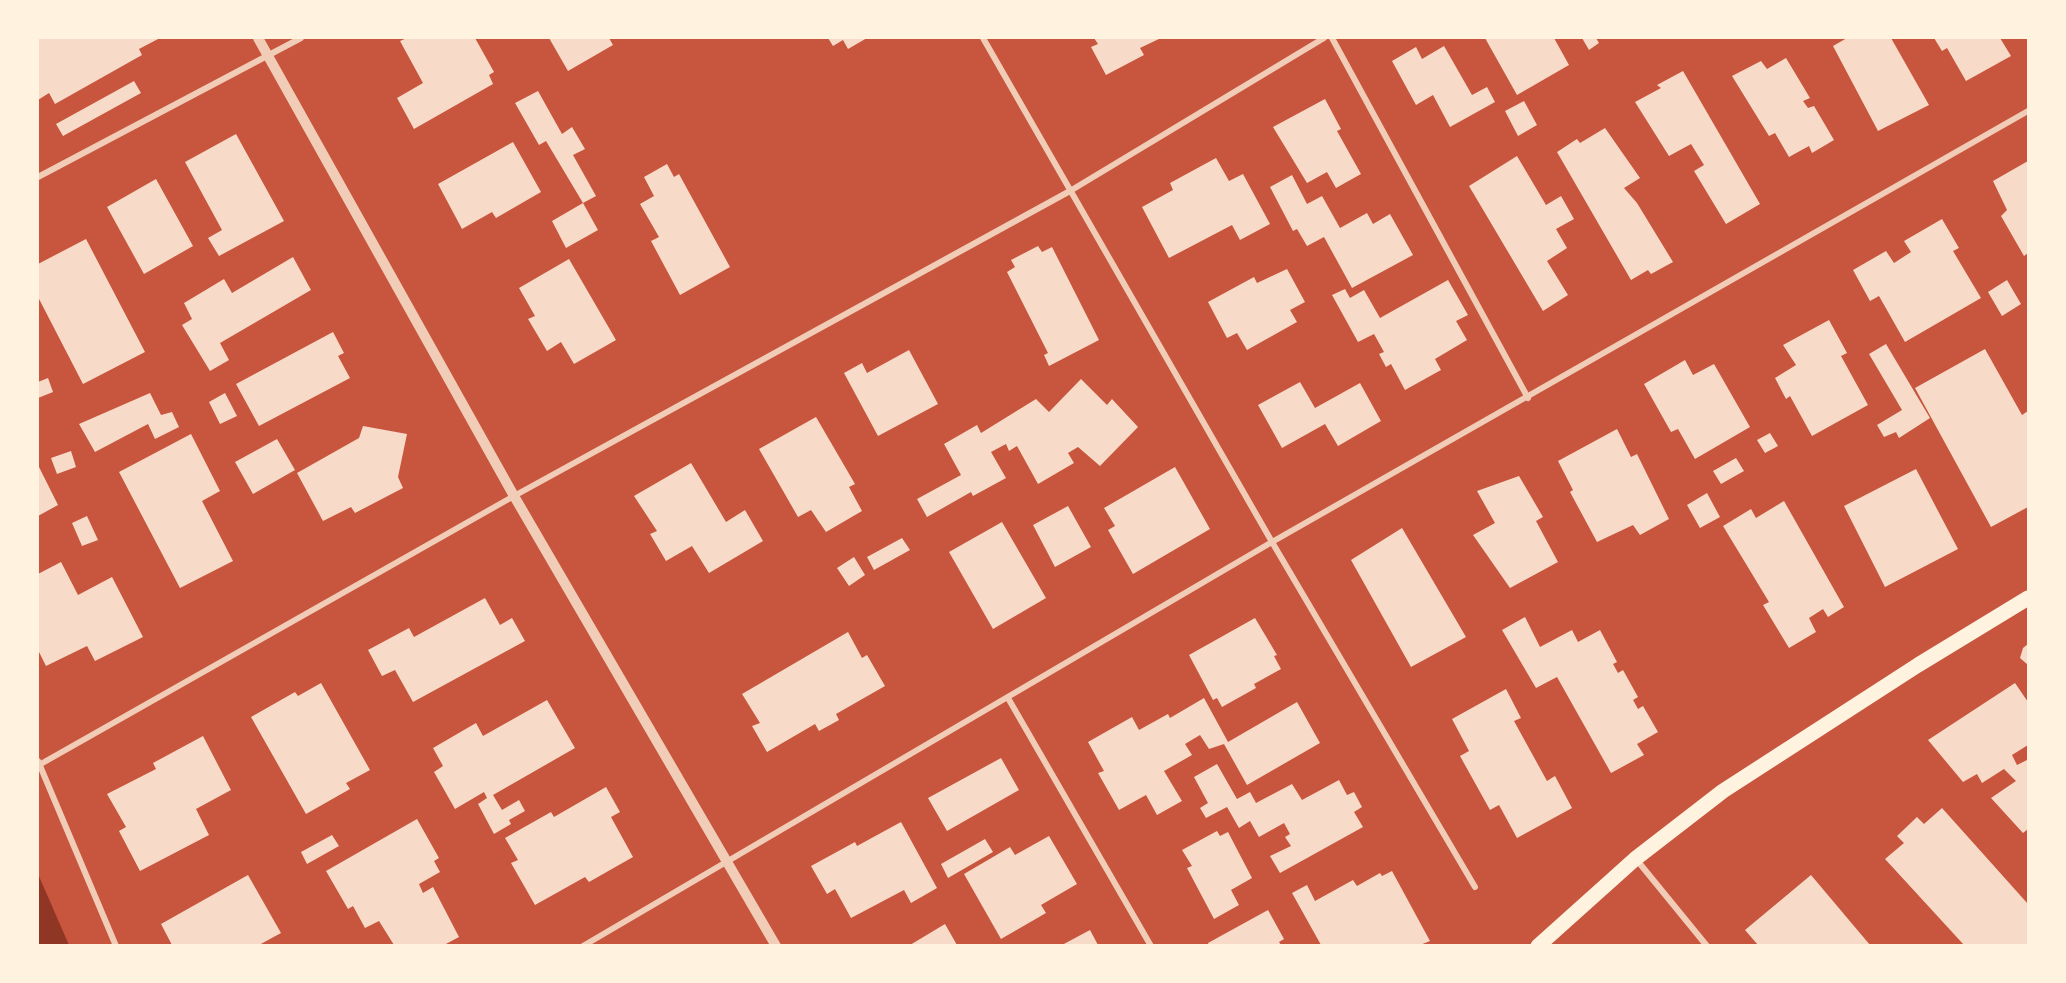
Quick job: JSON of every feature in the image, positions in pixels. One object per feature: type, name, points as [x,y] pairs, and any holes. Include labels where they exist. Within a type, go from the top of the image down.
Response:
[{"type":"main road","points":[[1538,945],[1635,859],[1723,791],[1918,665],[2028,598]]},
{"type":"street","points":[[258,38],[514,496],[776,945]]},
{"type":"street","points":[[38,177],[301,38]]},
{"type":"street","points":[[983,38],[1272,542],[1475,888]]},
{"type":"street","points":[[116,945],[38,763],[514,496],[1070,191],[1324,38]]},
{"type":"street","points":[[1332,38],[1528,399]]},
{"type":"street","points":[[584,945],[1272,542],[1528,399],[2028,111]]},
{"type":"street","points":[[1008,698],[1151,945]]},
{"type":"street","points":[[1635,859],[1707,945]]},
{"type":"shaded area","points":[[38,874],[69,945],[38,945]]},
{"type":"building","points":[[38,38],[160,38],[139,49],[142,55],[55,104],[49,93],[38,100]]},
{"type":"building","points":[[407,38],[475,38],[494,72],[489,75],[493,84],[414,129],[397,98],[423,83],[400,41]]},
{"type":"building","points":[[549,38],[609,38],[613,45],[568,71]]},
{"type":"building","points":[[828,38],[867,38],[848,49],[843,40],[833,46]]},
{"type":"building","points":[[1094,38],[1161,38],[1140,48],[1144,55],[1106,75],[1091,47],[1098,44]]},
{"type":"building","points":[[1485,38],[1554,38],[1569,65],[1517,95]]},
{"type":"building","points":[[1582,38],[1596,38],[1599,43],[1589,50]]},
{"type":"building","points":[[1847,38],[1891,38],[1929,105],[1878,131],[1833,46]]},
{"type":"building","points":[[1934,38],[2000,38],[2011,56],[1966,81],[1947,48],[1942,51]]},
{"type":"building","points":[[1444,46],[1472,95],[1487,87],[1495,102],[1450,127],[1433,95],[1416,105],[1392,61],[1416,47],[1422,59]]},
{"type":"building","points":[[1786,58],[1810,98],[1803,101],[1808,108],[1814,106],[1834,140],[1812,153],[1809,146],[1789,157],[1775,133],[1769,136],[1732,76],[1761,61],[1767,69]]},
{"type":"building","points":[[1683,71],[1760,204],[1726,224],[1694,171],[1704,165],[1691,144],[1669,156],[1635,102],[1661,88],[1657,85]]},
{"type":"building","points":[[134,81],[141,93],[63,136],[56,124]]},
{"type":"building","points":[[538,91],[562,134],[572,127],[585,149],[573,155],[596,196],[583,203],[546,141],[539,145],[515,103]]},
{"type":"building","points":[[1325,99],[1341,129],[1337,131],[1361,174],[1336,188],[1327,172],[1307,183],[1273,127]]},
{"type":"building","points":[[1524,101],[1537,125],[1518,136],[1505,111]]},
{"type":"building","points":[[1605,128],[1640,178],[1624,188],[1637,203],[1673,262],[1651,274],[1648,270],[1631,280],[1557,152],[1577,139],[1580,143]]},
{"type":"building","points":[[236,134],[284,221],[219,256],[208,238],[222,230],[185,162]]},
{"type":"building","points":[[513,142],[541,192],[496,218],[492,212],[462,229],[438,184]]},
{"type":"building","points":[[1517,156],[1546,205],[1561,196],[1574,219],[1556,229],[1567,248],[1547,261],[1568,295],[1543,311],[1469,186]]},
{"type":"building","points":[[1216,158],[1229,181],[1243,174],[1270,224],[1240,240],[1232,225],[1169,258],[1142,207],[1173,190],[1170,183]]},
{"type":"building","points":[[2028,161],[2028,253],[2024,256],[2001,216],[2007,210],[1993,181]]},
{"type":"building","points":[[667,164],[674,177],[679,174],[730,267],[680,295],[651,241],[659,237],[640,204],[654,196],[644,177]]},
{"type":"building","points":[[1292,175],[1307,204],[1322,196],[1340,228],[1367,213],[1373,224],[1390,214],[1413,255],[1352,288],[1324,237],[1307,246],[1297,229],[1293,231],[1270,187]]},
{"type":"building","points":[[156,179],[193,246],[144,274],[107,207]]},
{"type":"building","points":[[583,203],[598,230],[566,248],[552,221]]},
{"type":"building","points":[[1942,219],[1959,248],[1953,251],[1981,298],[1905,342],[1879,296],[1870,301],[1853,270],[1886,251],[1894,263],[1911,252],[1904,241]]},
{"type":"building","points":[[86,239],[145,352],[83,384],[38,297],[38,264]]},
{"type":"building","points":[[1038,246],[1042,252],[1052,247],[1099,340],[1049,366],[1044,355],[1048,353],[1007,272],[1015,267],[1011,260]]},
{"type":"building","points":[[293,257],[311,290],[220,343],[229,360],[210,371],[182,325],[192,319],[184,303],[224,279],[232,293]]},
{"type":"building","points":[[569,259],[616,340],[574,364],[561,342],[547,351],[528,319],[535,316],[519,288]]},
{"type":"building","points":[[1287,269],[1305,302],[1290,310],[1297,322],[1247,350],[1237,333],[1227,338],[1208,302],[1254,277],[1257,283]]},
{"type":"building","points":[[1448,280],[1468,315],[1456,321],[1467,340],[1435,359],[1441,370],[1405,390],[1391,364],[1386,367],[1379,354],[1384,352],[1374,334],[1358,342],[1332,295],[1345,289],[1350,298],[1364,290],[1380,318]]},
{"type":"building","points":[[2007,280],[2021,304],[2002,316],[1988,292]]},
{"type":"building","points":[[1829,320],[1847,353],[1841,356],[1868,405],[1812,436],[1790,396],[1786,399],[1775,378],[1796,365],[1783,345]]},
{"type":"building","points":[[333,332],[344,353],[338,356],[350,378],[259,426],[236,384]]},
{"type":"building","points":[[1886,344],[1930,418],[1899,438],[1896,432],[1884,437],[1877,425],[1902,410],[1869,354]]},
{"type":"building","points":[[1985,349],[2022,415],[2028,411],[2028,507],[1991,527],[1915,388]]},
{"type":"building","points":[[909,350],[938,404],[878,436],[844,373],[862,363],[867,373]]},
{"type":"building","points":[[1685,360],[1693,375],[1714,364],[1750,427],[1695,459],[1678,429],[1671,432],[1644,384]]},
{"type":"building","points":[[48,378],[53,392],[38,398],[38,382]]},
{"type":"building","points":[[1081,379],[1107,405],[1112,399],[1138,427],[1100,466],[1078,447],[1068,453],[1074,463],[1038,484],[1017,446],[1009,451],[1006,444],[991,452],[1006,478],[973,496],[971,492],[927,517],[917,499],[961,475],[944,444],[977,425],[981,433],[1036,399],[1049,412]]},
{"type":"building","points":[[1300,382],[1315,408],[1360,383],[1381,421],[1338,446],[1325,424],[1282,448],[1258,405]]},
{"type":"building","points":[[150,393],[161,415],[172,412],[179,427],[155,439],[148,424],[95,452],[79,424]]},
{"type":"building","points":[[225,393],[237,416],[220,424],[209,402]]},
{"type":"building","points":[[816,417],[855,484],[849,487],[862,511],[826,532],[811,510],[798,517],[759,449]]},
{"type":"building","points":[[363,426],[407,434],[398,477],[403,488],[355,513],[351,507],[323,521],[297,473],[359,438]]},
{"type":"building","points":[[1617,429],[1631,457],[1637,454],[1669,519],[1640,535],[1633,525],[1597,542],[1570,492],[1573,490],[1558,461]]},
{"type":"building","points":[[1770,433],[1778,446],[1765,453],[1757,440]]},
{"type":"building","points":[[191,434],[220,491],[202,501],[233,561],[180,588],[119,472]]},
{"type":"building","points":[[277,439],[295,470],[253,494],[235,462]]},
{"type":"building","points":[[71,451],[76,467],[57,474],[51,458]]},
{"type":"building","points":[[1736,458],[1744,471],[1721,484],[1713,471]]},
{"type":"building","points":[[691,463],[726,522],[745,510],[763,541],[709,573],[692,546],[666,561],[650,534],[657,531],[634,496]]},
{"type":"building","points":[[38,465],[58,505],[38,516]]},
{"type":"building","points":[[1175,467],[1210,529],[1133,574],[1108,530],[1115,526],[1104,508]]},
{"type":"building","points":[[1916,469],[1958,549],[1885,587],[1844,506]]},
{"type":"building","points":[[1519,476],[1543,517],[1536,521],[1558,562],[1510,588],[1473,535],[1495,523],[1477,491]]},
{"type":"building","points":[[1707,493],[1720,517],[1700,528],[1687,505]]},
{"type":"building","points":[[1784,501],[1844,607],[1828,617],[1823,609],[1809,618],[1816,632],[1789,648],[1763,605],[1769,602],[1723,526],[1751,509],[1756,518]]},
{"type":"building","points":[[1068,506],[1091,547],[1055,567],[1033,525]]},
{"type":"building","points":[[87,516],[98,540],[82,546],[72,523]]},
{"type":"building","points":[[1002,522],[1046,598],[993,629],[949,552]]},
{"type":"building","points":[[1402,528],[1466,637],[1411,667],[1351,560]]},
{"type":"building","points":[[902,538],[910,550],[874,570],[867,557]]},
{"type":"building","points":[[854,557],[865,575],[849,586],[837,568]]},
{"type":"building","points":[[61,562],[78,595],[112,577],[143,637],[95,661],[87,646],[46,666],[38,650],[38,574]]},
{"type":"building","points":[[485,598],[500,625],[512,618],[525,641],[413,702],[395,670],[382,676],[368,650],[409,628],[414,637]]},
{"type":"building","points":[[1525,617],[1540,647],[1572,630],[1578,642],[1600,630],[1617,662],[1613,664],[1618,673],[1623,670],[1638,697],[1633,700],[1638,709],[1643,706],[1658,732],[1637,744],[1644,755],[1611,773],[1557,677],[1536,688],[1502,630]]},
{"type":"building","points":[[1255,618],[1277,655],[1274,656],[1281,669],[1254,684],[1256,688],[1222,707],[1217,698],[1213,700],[1189,655]]},
{"type":"building","points":[[848,632],[862,658],[867,655],[885,686],[836,714],[839,720],[819,731],[815,724],[767,752],[752,726],[760,723],[742,694]]},
{"type":"building","points":[[2028,644],[2028,665],[2020,658],[2023,648]]},
{"type":"building","points":[[321,683],[370,770],[346,783],[350,789],[306,814],[251,717],[295,692],[298,696]]},
{"type":"building","points":[[2015,683],[2028,702],[2028,745],[2012,755],[2017,765],[2028,761],[2028,829],[2023,833],[1991,798],[2016,781],[2004,769],[1982,783],[1977,774],[1963,782],[1928,740]]},
{"type":"building","points":[[1506,689],[1521,718],[1514,721],[1547,781],[1555,776],[1572,808],[1517,838],[1499,805],[1490,810],[1460,756],[1469,751],[1452,719]]},
{"type":"building","points":[[1204,698],[1228,742],[1297,702],[1320,743],[1247,785],[1224,744],[1209,749],[1200,735],[1185,744],[1192,755],[1164,771],[1182,801],[1157,815],[1146,795],[1119,810],[1098,773],[1104,771],[1088,742],[1132,717],[1139,730],[1168,714],[1170,718]]},
{"type":"building","points":[[547,700],[575,748],[493,795],[502,810],[519,800],[525,811],[509,820],[511,824],[494,834],[478,804],[487,798],[484,792],[455,809],[434,772],[443,766],[433,748],[476,723],[483,736]]},
{"type":"building","points":[[203,736],[231,790],[196,809],[209,835],[140,871],[119,831],[126,827],[107,794],[156,769],[153,763]]},
{"type":"building","points":[[1001,758],[1019,790],[947,831],[928,798]]},
{"type":"building","points":[[1217,764],[1237,799],[1250,792],[1256,803],[1292,784],[1302,800],[1339,780],[1347,795],[1354,792],[1362,807],[1354,812],[1363,827],[1280,873],[1270,856],[1291,846],[1285,837],[1290,834],[1284,823],[1259,837],[1250,821],[1239,828],[1227,807],[1206,818],[1200,808],[1208,803],[1194,777]]},
{"type":"building","points":[[606,787],[620,812],[611,817],[633,857],[589,882],[585,877],[535,905],[511,863],[518,860],[505,838],[551,812],[554,817]]},
{"type":"building","points":[[1942,808],[2028,904],[2028,945],[1964,945],[1885,859],[1904,843],[1897,836],[1917,817],[1924,824]]},
{"type":"building","points":[[417,819],[439,858],[434,861],[440,872],[419,884],[423,893],[433,887],[459,937],[444,945],[394,945],[379,921],[365,928],[353,906],[348,909],[326,871]]},
{"type":"building","points":[[901,822],[937,888],[911,903],[904,890],[851,918],[835,889],[827,894],[811,866],[855,842],[857,846]]},
{"type":"building","points":[[1217,831],[1220,836],[1228,832],[1252,878],[1231,890],[1239,905],[1214,919],[1187,868],[1192,866],[1182,850]]},
{"type":"building","points":[[332,835],[339,846],[307,864],[301,852]]},
{"type":"building","points":[[1049,836],[1077,884],[1041,905],[1046,913],[1001,939],[964,874],[1010,847],[1015,855]]},
{"type":"building","points":[[985,839],[993,852],[948,878],[941,864]]},
{"type":"building","points":[[1392,871],[1430,941],[1420,945],[1321,945],[1292,893],[1307,885],[1315,901],[1353,880],[1357,886],[1380,873],[1382,876]]},
{"type":"building","points":[[248,875],[281,933],[259,945],[172,945],[161,924]]},
{"type":"building","points":[[1811,875],[1870,945],[1758,945],[1745,930]]},
{"type":"building","points":[[1268,910],[1284,939],[1279,942],[1281,945],[1209,945],[1208,943]]},
{"type":"building","points":[[945,924],[957,945],[910,945]]},
{"type":"building","points":[[1090,930],[1098,945],[1062,945]]}]
